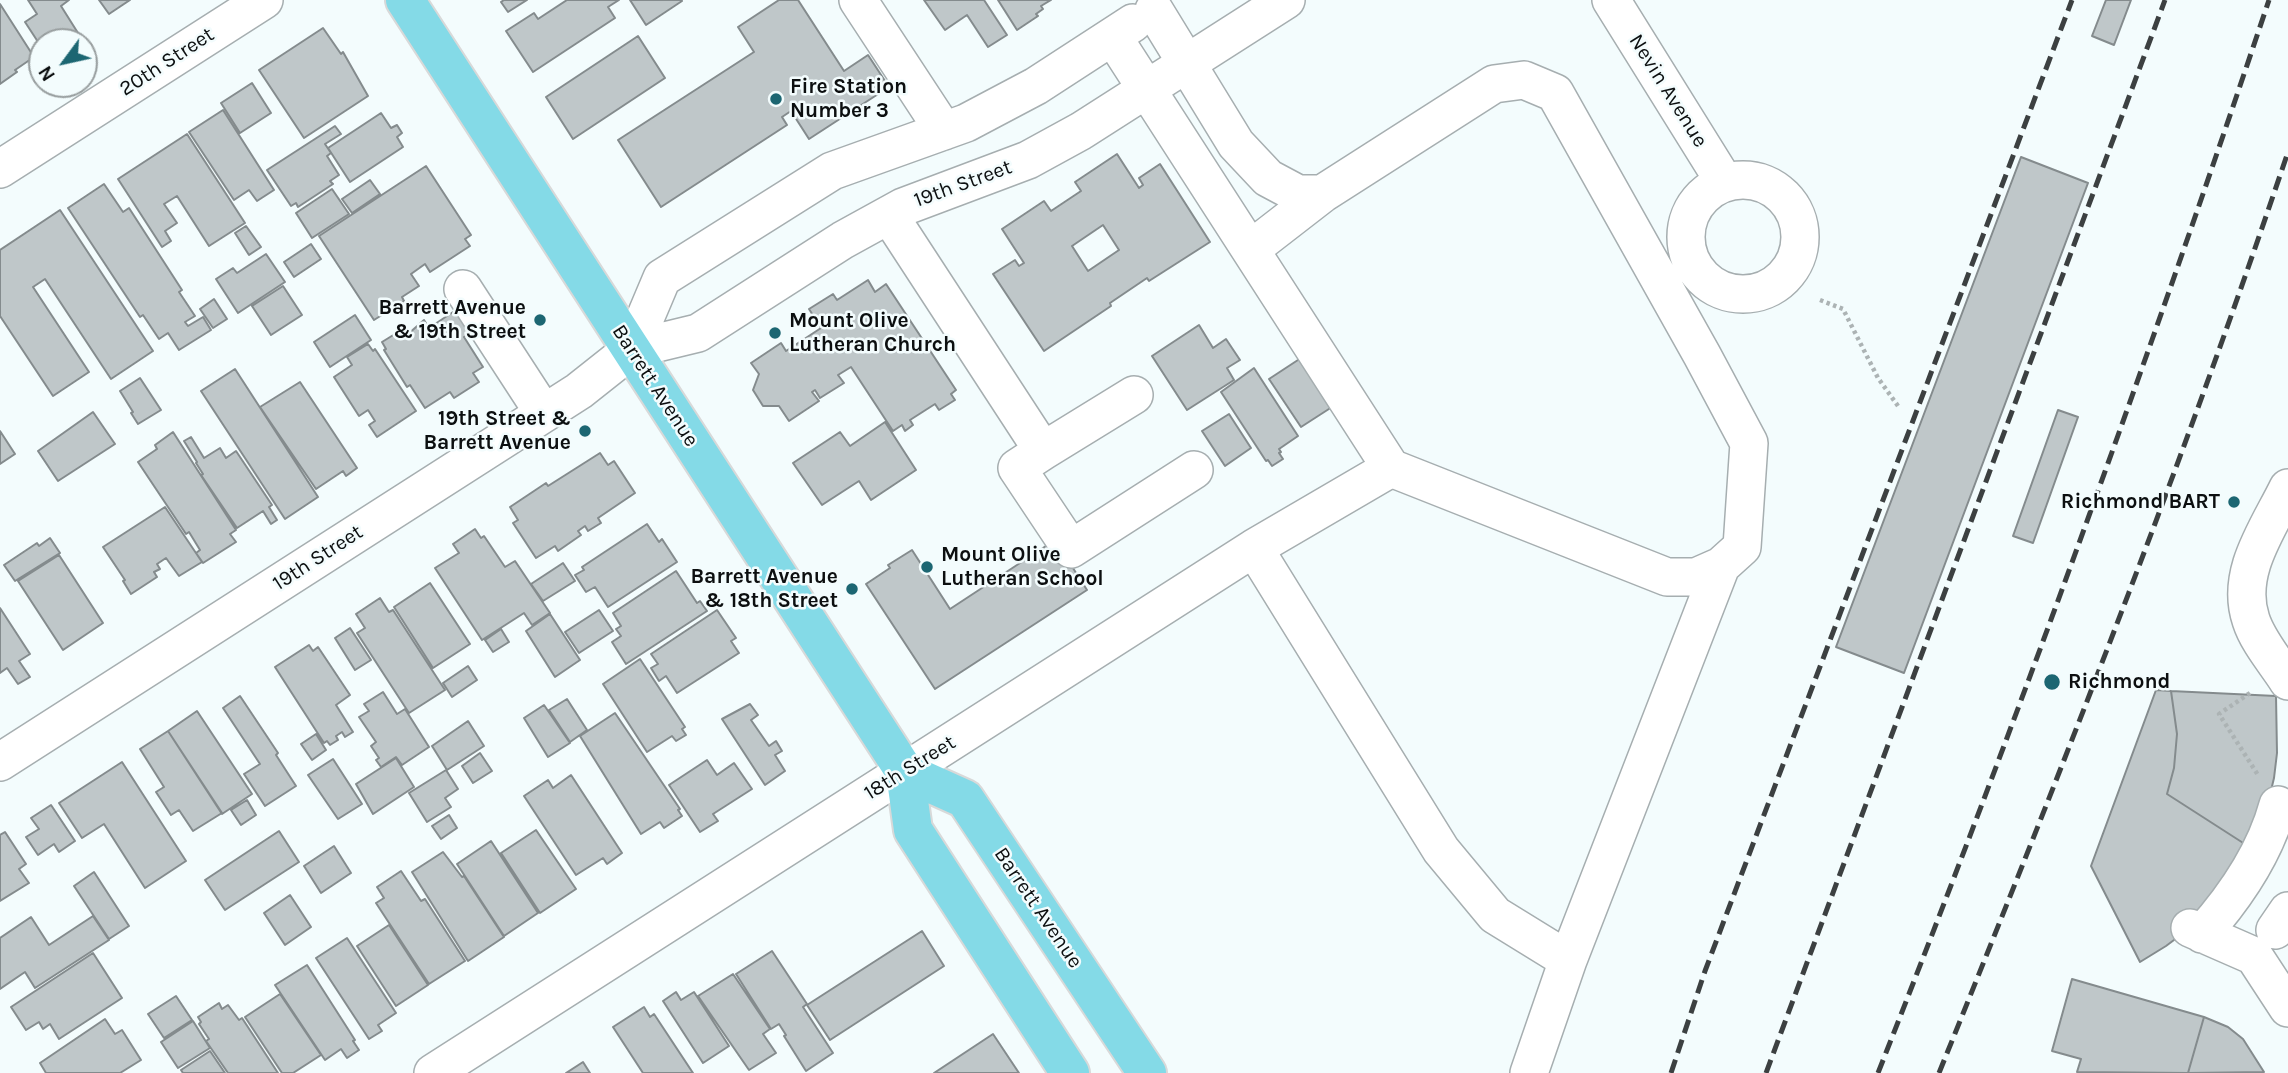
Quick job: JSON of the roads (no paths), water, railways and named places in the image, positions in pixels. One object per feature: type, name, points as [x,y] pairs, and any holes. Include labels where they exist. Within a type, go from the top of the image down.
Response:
[{"type":"main road","name":"Barrett Avenue","points":[[405,0],[905,772],[913,830],[1070,1073]]},
{"type":"main road","name":"Barrett Avenue","points":[[905,772],[965,799],[1147,1073]]},
{"type":"street","name":"20th Street","points":[[0,169],[264,0]]},
{"type":"street","points":[[858,0],[944,131]]},
{"type":"street","name":"19th Street","points":[[0,762],[579,391],[632,349],[698,333],[843,240],[902,207],[1028,160],[1148,89],[1286,0]]},
{"type":"street","name":"Nevin Avenue","points":[[1611,0],[1725,183]]},
{"type":"street","name":"19th Street","points":[[632,349],[662,278],[832,171],[966,123],[1036,86],[1161,5]]},
{"type":"street","points":[[1161,5],[1187,64],[1236,144],[1268,178],[1298,194],[1322,194]]},
{"type":"street","points":[[1113,37],[1391,468],[1667,577],[1696,578],[1721,566],[1742,547],[1749,443],[1555,93],[1524,80],[1494,84],[1322,194],[1251,249]]},
{"type":"street","points":[[889,215],[1042,451]]},
{"type":"street","points":[[463,289],[544,412]]},
{"type":"street","points":[[1133,395],[1017,468],[1071,549],[1194,470]]},
{"type":"street","name":"18th Street","points":[[433,1073],[1254,548],[1391,468]]},
{"type":"street","points":[[2272,685],[2275,632],[2251,622],[2245,587],[2253,559],[2288,488]]},
{"type":"street","points":[[1254,548],[1441,850],[1495,915],[1569,960]]},
{"type":"street","points":[[1529,1073],[1569,960],[1721,566]]},
{"type":"street","points":[[2283,813],[2272,826],[2264,845],[2218,917],[2196,931],[2271,934],[2288,1008]]},
{"type":"railway","points":[[1671,1073],[1705,971],[2072,0]]},
{"type":"railway","points":[[1766,1073],[2165,0]]},
{"type":"railway","points":[[1878,1073],[2081,539],[2269,0]]},
{"type":"railway","points":[[1939,1073],[2031,845],[2164,500],[2288,152]]},
{"type":"place","name":"Fire Station Number 3","points":[[776,99]]},
{"type":"place","name":"Barrett Avenue & 19th Street","points":[[540,320]]},
{"type":"place","name":"Mount Olive Lutheran Church","points":[[775,333]]},
{"type":"place","name":"19th Street & Barrett Avenue","points":[[585,431]]},
{"type":"place","name":"Richmond BART","points":[[2234,502]]},
{"type":"place","name":"Mount Olive Lutheran School","points":[[927,567]]},
{"type":"place","name":"Barrett Avenue & 18th Street","points":[[852,589]]},
{"type":"place","name":"Richmond","points":[[2052,682]]}]
